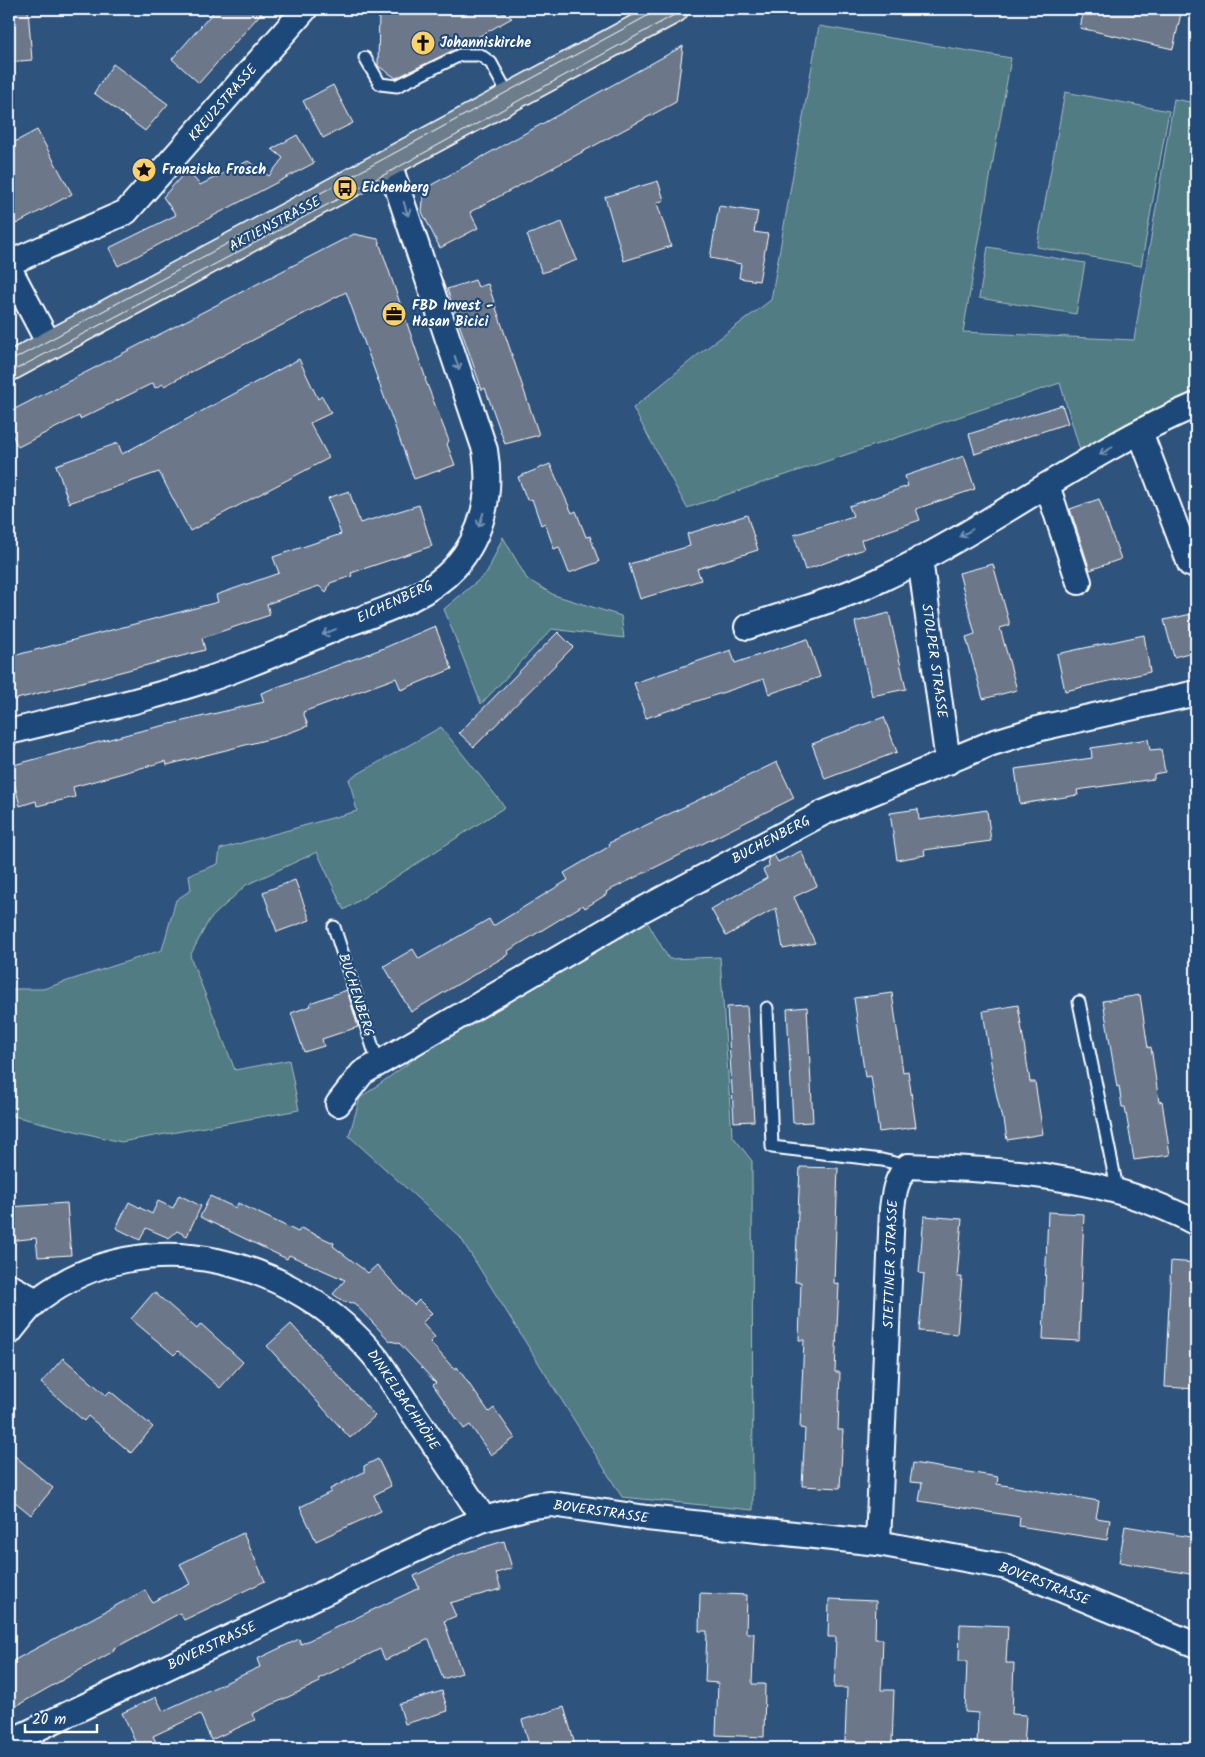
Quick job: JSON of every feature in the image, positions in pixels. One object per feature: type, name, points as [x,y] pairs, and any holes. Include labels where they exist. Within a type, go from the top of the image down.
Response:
[{"type":"main road","name":"AKTIENSTRASSE","points":[[9,368],[674,9]]},
{"type":"street","name":"KREUZSTRASSE","points":[[9,263],[126,212],[305,9]]},
{"type":"street","name":"EICHENBERG","points":[[9,732],[212,678],[395,605],[435,585],[456,566],[471,544],[487,501],[488,465],[486,450],[390,163]]},
{"type":"street","points":[[9,268],[50,346]]},
{"type":"street","points":[[747,627],[879,580],[923,557],[1140,432],[1196,406]]},
{"type":"street","points":[[1140,432],[1190,564]]},
{"type":"street","points":[[1047,485],[1079,582]]},
{"type":"street","name":"STOLPER STRASSE","points":[[923,557],[948,762]]},
{"type":"street","name":"BUCHENBERG","points":[[338,1104],[362,1073],[378,1063],[638,912],[823,813],[992,743],[1041,728],[1196,693]]},
{"type":"street","points":[[908,1166],[1033,1173],[1076,1180],[1155,1203],[1196,1223]]},
{"type":"street","name":"STETTINER STRASSE","points":[[878,1543],[892,1209],[898,1179],[908,1166]]},
{"type":"street","name":"DINKELBACHHÖHE","points":[[9,1333],[37,1301],[82,1273],[125,1261],[169,1256],[215,1259],[235,1264],[284,1285],[331,1313],[362,1342],[376,1359],[484,1520]]},
{"type":"street","points":[[9,1286],[37,1301]]},
{"type":"street","name":"BOVERSTRASSE","points":[[9,1742],[440,1538],[484,1520],[532,1506],[570,1505],[647,1518],[878,1543],[1007,1568],[1196,1645]]},
{"type":"lane","points":[[365,58],[380,84],[397,86],[460,55],[480,55],[491,63],[510,98]]},
{"type":"lane","name":"BUCHENBERG","points":[[334,927],[378,1063]]},
{"type":"lane","points":[[1079,1002],[1118,1193]]},
{"type":"lane","points":[[767,1008],[772,1147],[882,1160],[908,1166]]},
{"type":"green space","points":[[819,26],[1011,58],[963,332],[1134,340],[1174,99],[1196,103],[1196,390],[1080,450],[1060,383],[687,508],[633,408],[700,353],[771,300]]},
{"type":"green space","points":[[1065,92],[1169,111],[1141,266],[1037,247]]},
{"type":"green space","points":[[988,247],[1085,263],[1076,314],[979,298]]},
{"type":"green space","points":[[503,537],[527,579],[554,595],[621,616],[624,638],[552,629],[481,704],[444,609],[487,573]]},
{"type":"green space","points":[[441,727],[505,807],[344,910],[317,852],[246,885],[209,920],[190,956],[235,1070],[289,1060],[299,1110],[121,1142],[9,1115],[9,989],[43,989],[162,950],[176,900],[191,890],[189,875],[218,864],[220,849],[357,811],[349,779]]},
{"type":"green space","points":[[646,920],[669,959],[720,957],[732,1135],[752,1161],[753,1510],[622,1497],[460,1237],[349,1136],[360,1098],[449,1034]]},
{"type":"building","points":[[9,9],[28,9],[32,60],[9,62]]},
{"type":"building","points":[[216,9],[265,9],[199,83],[172,59]]},
{"type":"building","name":"Johanniskirche","points":[[379,9],[496,9],[512,18],[458,48],[396,78],[378,66]]},
{"type":"building","points":[[1084,9],[1182,9],[1173,49],[1080,28]]},
{"type":"building","points":[[683,46],[676,102],[470,212],[478,228],[440,248],[422,212],[424,189]]},
{"type":"building","points":[[113,64],[168,104],[145,131],[94,93]]},
{"type":"building","points":[[333,85],[353,123],[323,138],[303,101]]},
{"type":"building","points":[[37,130],[72,194],[16,224],[9,210],[9,145]]},
{"type":"building","points":[[297,135],[314,163],[118,266],[109,248],[176,215],[163,197],[187,170],[200,185],[248,161],[269,176],[283,158],[272,149]]},
{"type":"building","points":[[658,181],[664,200],[657,203],[671,246],[624,261],[605,197]]},
{"type":"building","points":[[719,206],[758,212],[754,232],[768,234],[759,281],[739,278],[741,264],[710,258]]},
{"type":"building","points":[[562,222],[577,260],[542,273],[527,235]]},
{"type":"building","points":[[354,234],[378,239],[425,379],[449,441],[447,444],[455,465],[414,479],[346,292],[164,386],[163,384],[155,388],[153,383],[80,419],[79,416],[18,447],[9,428],[9,412]]},
{"type":"building","points":[[475,280],[478,287],[488,284],[539,435],[505,444],[485,388],[482,390],[447,289]]},
{"type":"building","points":[[299,359],[318,399],[322,396],[331,413],[310,423],[329,458],[190,531],[159,472],[69,503],[56,465],[118,443],[122,454]]},
{"type":"building","points":[[1062,405],[1068,423],[975,454],[969,434]]},
{"type":"building","points":[[964,456],[975,489],[916,509],[920,520],[861,540],[864,549],[805,570],[794,535],[853,516],[849,506],[908,486],[905,476]]},
{"type":"building","points":[[550,464],[572,513],[576,511],[586,537],[590,536],[599,562],[569,573],[559,547],[554,549],[545,523],[541,525],[532,499],[527,500],[518,477]]},
{"type":"building","points":[[349,491],[360,523],[419,505],[432,546],[351,573],[352,576],[330,583],[326,593],[319,586],[267,604],[270,615],[202,638],[205,650],[9,701],[9,657],[218,602],[216,595],[279,573],[273,557],[341,534],[328,498]]},
{"type":"building","points":[[1099,499],[1121,559],[1090,570],[1070,509]]},
{"type":"building","points":[[747,515],[758,550],[697,569],[701,580],[640,599],[629,564],[690,546],[687,534]]},
{"type":"building","points":[[993,564],[1010,625],[1000,628],[1017,690],[983,699],[966,637],[975,634],[959,573]]},
{"type":"building","points":[[889,613],[906,689],[872,696],[855,622]]},
{"type":"building","points":[[1196,613],[1196,651],[1174,657],[1164,620]]},
{"type":"building","points":[[435,626],[452,669],[401,690],[396,678],[303,712],[308,726],[277,737],[167,765],[166,761],[73,787],[75,797],[37,806],[36,801],[20,806],[10,766],[136,732],[264,702],[261,693],[384,648]]},
{"type":"building","points":[[558,632],[573,647],[474,747],[459,733]]},
{"type":"building","points":[[1144,635],[1150,672],[1065,691],[1057,654]]},
{"type":"building","points":[[807,639],[820,677],[769,694],[764,679],[646,718],[634,683],[731,650],[735,663]]},
{"type":"building","points":[[884,717],[897,752],[825,779],[812,744]]},
{"type":"building","points":[[1148,739],[1150,750],[1161,749],[1165,772],[1154,774],[1154,779],[1077,790],[1078,795],[1020,804],[1015,769],[1092,758],[1091,748]]},
{"type":"building","points":[[777,762],[794,798],[606,892],[607,894],[585,908],[583,905],[508,951],[509,954],[411,1012],[384,966],[413,949],[419,959],[489,919],[493,926],[568,880],[564,873],[610,846],[609,843]]},
{"type":"building","points":[[918,809],[919,820],[987,810],[991,841],[924,850],[925,855],[897,860],[890,813]]},
{"type":"building","points":[[801,851],[817,886],[794,897],[815,943],[783,949],[776,908],[726,936],[711,909],[767,878],[763,870],[769,866],[768,858],[774,855],[778,862]]},
{"type":"building","points":[[295,880],[310,920],[277,932],[263,892]]},
{"type":"building","points":[[347,990],[358,1027],[322,1039],[324,1046],[304,1052],[291,1013],[311,1006],[310,1003]]},
{"type":"building","points":[[892,993],[903,1072],[908,1071],[916,1127],[879,1132],[871,1076],[865,1077],[854,998]]},
{"type":"building","points":[[1140,995],[1148,1048],[1151,1047],[1159,1102],[1162,1101],[1170,1155],[1134,1160],[1125,1107],[1122,1107],[1119,1086],[1117,1087],[1103,1001]]},
{"type":"building","points":[[1018,1005],[1030,1082],[1035,1082],[1043,1134],[1007,1140],[1004,1119],[1002,1119],[995,1088],[983,1011]]},
{"type":"building","points":[[747,1006],[754,1121],[734,1122],[727,1007]]},
{"type":"building","points":[[807,1007],[813,1122],[793,1123],[787,1009]]},
{"type":"building","points":[[800,1167],[838,1168],[834,1283],[839,1284],[835,1372],[840,1372],[838,1430],[843,1430],[840,1488],[802,1486],[805,1429],[800,1428],[804,1340],[799,1340],[801,1282],[795,1282]]},
{"type":"building","points":[[179,1195],[201,1206],[187,1236],[177,1231],[169,1238],[146,1228],[140,1240],[116,1228],[129,1202],[152,1214],[158,1201],[173,1208]]},
{"type":"building","points":[[210,1196],[236,1208],[238,1203],[298,1232],[301,1228],[334,1243],[333,1246],[368,1273],[377,1265],[414,1305],[419,1300],[432,1313],[422,1323],[435,1337],[430,1342],[454,1369],[457,1367],[489,1412],[494,1408],[515,1438],[491,1455],[470,1425],[464,1429],[433,1385],[436,1383],[399,1343],[390,1341],[354,1303],[344,1302],[333,1294],[345,1280],[289,1255],[287,1259],[200,1217]]},
{"type":"building","points":[[67,1203],[71,1255],[38,1257],[36,1238],[9,1241],[9,1207]]},
{"type":"building","points":[[1048,1212],[1084,1214],[1079,1341],[1043,1339]]},
{"type":"building","points":[[924,1216],[962,1219],[957,1277],[962,1277],[957,1334],[919,1331],[924,1274],[919,1273]]},
{"type":"building","points":[[1171,1261],[1196,1263],[1196,1389],[1165,1387]]},
{"type":"building","points":[[154,1292],[197,1329],[201,1324],[243,1362],[220,1388],[178,1351],[174,1355],[131,1319]]},
{"type":"building","points":[[291,1324],[375,1416],[350,1438],[267,1346]]},
{"type":"building","points":[[63,1358],[106,1395],[110,1391],[153,1427],[131,1453],[88,1416],[84,1421],[41,1383]]},
{"type":"building","points":[[9,1451],[53,1488],[31,1515],[9,1497]]},
{"type":"building","points":[[378,1459],[391,1486],[374,1495],[381,1511],[316,1541],[300,1507],[331,1492],[330,1489],[364,1472],[364,1466]]},
{"type":"building","points":[[913,1463],[998,1477],[997,1484],[1099,1501],[1096,1518],[1110,1520],[1107,1540],[1019,1526],[1020,1517],[919,1501],[922,1483],[910,1482]]},
{"type":"building","points":[[1125,1526],[1196,1538],[1194,1552],[1196,1553],[1196,1575],[1119,1562]]},
{"type":"building","points":[[243,1533],[265,1581],[184,1620],[180,1613],[113,1649],[114,1651],[9,1710],[9,1663],[145,1590],[152,1602],[190,1584],[180,1564]]},
{"type":"building","points":[[504,1541],[512,1568],[496,1573],[501,1589],[450,1603],[456,1616],[444,1621],[462,1673],[443,1679],[429,1639],[385,1660],[380,1649],[318,1679],[320,1682],[252,1714],[255,1720],[211,1740],[200,1714],[153,1736],[159,1748],[138,1748],[122,1713],[156,1697],[163,1711],[260,1667],[257,1659],[299,1639],[301,1644],[419,1588],[414,1576],[458,1555]]},
{"type":"building","points":[[700,1593],[747,1595],[746,1633],[754,1633],[752,1684],[765,1684],[764,1737],[716,1735],[718,1683],[705,1682],[707,1631],[699,1631]]},
{"type":"building","points":[[829,1599],[876,1601],[875,1639],[883,1639],[881,1690],[894,1690],[892,1743],[845,1741],[847,1688],[834,1688],[836,1637],[828,1637]]},
{"type":"building","points":[[960,1624],[1008,1626],[1006,1663],[1014,1663],[1012,1714],[1026,1715],[1024,1748],[977,1748],[978,1713],[965,1712],[967,1661],[959,1661]]},
{"type":"building","points":[[442,1691],[448,1711],[405,1724],[399,1704]]},
{"type":"building","points":[[564,1707],[576,1748],[530,1748],[522,1720]]},
{"type":"tram line","points":[[9,362],[660,9]]},
{"type":"tram line","points":[[9,373],[393,170],[685,9]]},
{"type":"place","name":"Johanniskirche","points":[[423,43]]},
{"type":"place","name":"Franziska Frosch","points":[[144,170]]},
{"type":"place","name":"Eichenberg","points":[[345,188]]},
{"type":"place","name":"FBD Invest - Hasan Bicici","points":[[394,314]]}]
